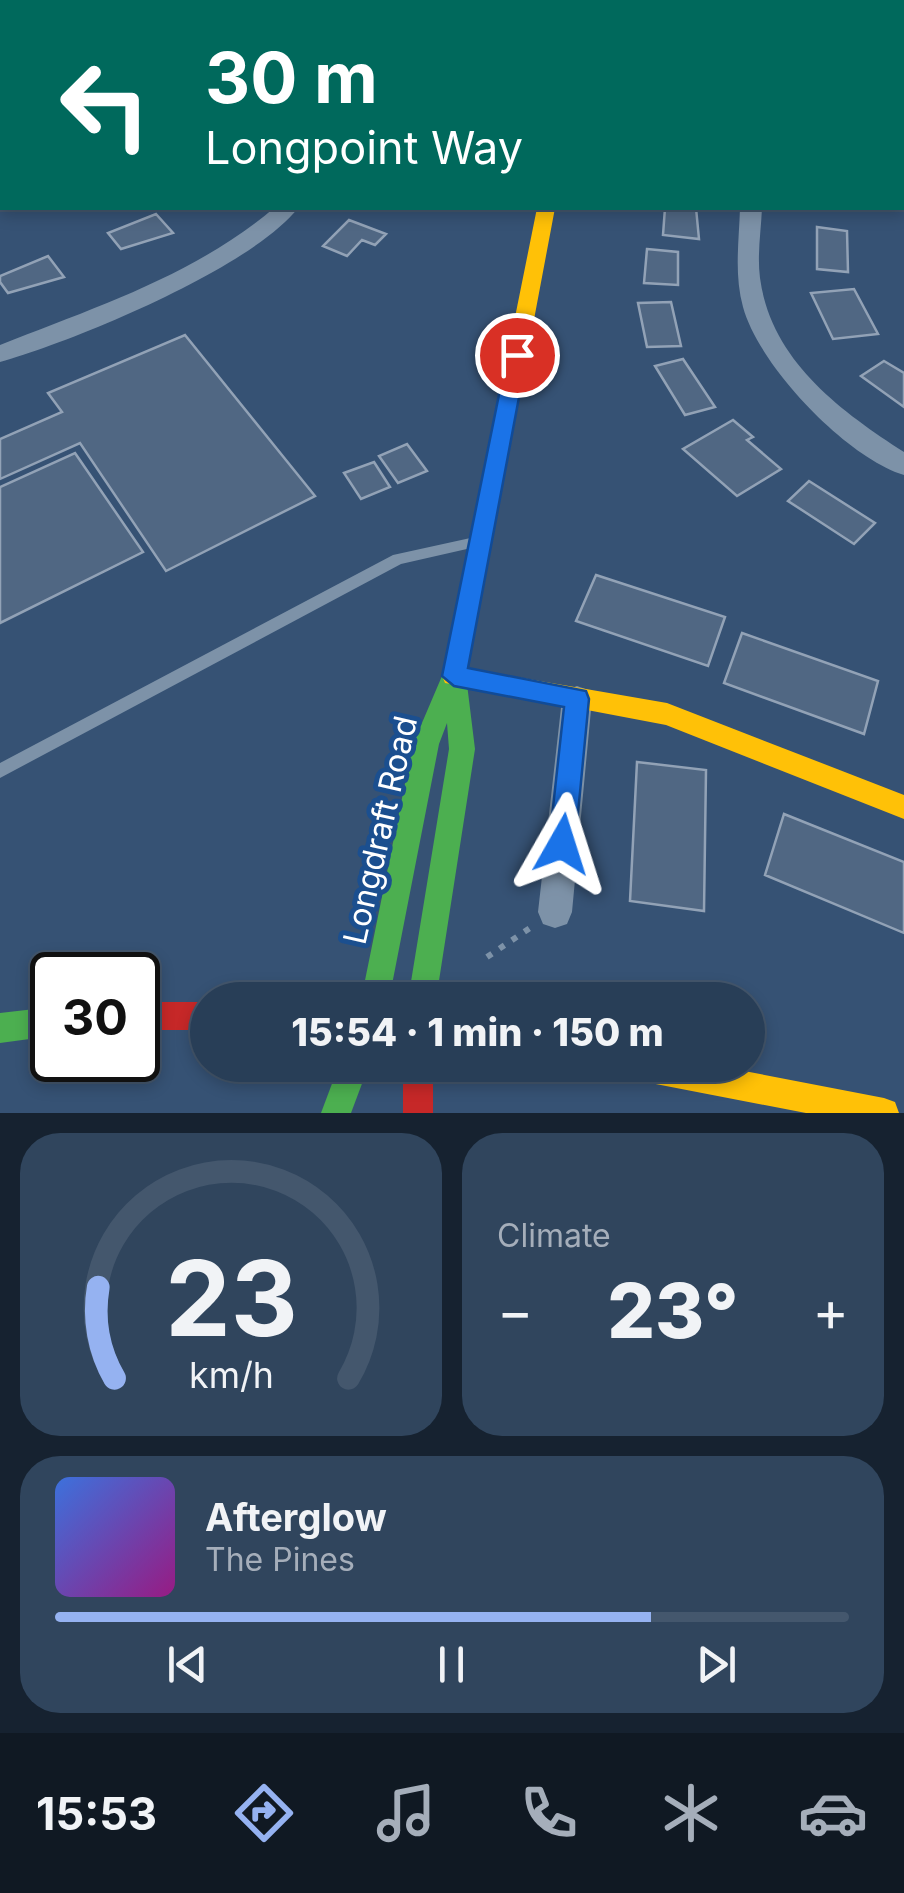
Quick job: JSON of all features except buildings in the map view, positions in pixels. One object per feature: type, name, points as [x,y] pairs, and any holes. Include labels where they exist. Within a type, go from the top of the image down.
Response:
[{"type":"street","points":[[0,354],[195,270],[256,236],[285,210]]},
{"type":"street","name":"Longdraft Road","points":[[379,982],[426,744],[454,676],[546,210]]},
{"type":"street","points":[[752,210],[749,280],[769,345],[820,405],[904,465]]},
{"type":"street","points":[[454,676],[667,714],[904,807]]},
{"type":"street","name":"Longdraft Road","points":[[425,982],[462,750],[454,676]]},
{"type":"street","points":[[555,912],[577,699]]},
{"type":"street","points":[[160,1016],[190,1016]]},
{"type":"street","points":[[0,1028],[30,1025]]},
{"type":"street","points":[[336,1113],[348,1082]]},
{"type":"street","points":[[418,1082],[418,1113]]},
{"type":"street","points":[[723,1082],[884,1113]]},
{"type":"lane","points":[[0,771],[398,559],[481,541]]},
{"type":"path","points":[[487,957],[555,912]]},
{"type":"traffic: fast","points":[[379,982],[426,744],[454,676],[516,362]]},
{"type":"traffic: fast","points":[[425,982],[462,749],[455,679]]},
{"type":"traffic: fast","points":[[0,1028],[30,1025]]},
{"type":"traffic: fast","points":[[336,1113],[348,1082]]},
{"type":"traffic: slow","points":[[516,362],[546,210]]},
{"type":"traffic: slow","points":[[454,676],[667,714],[904,807]]},
{"type":"traffic: slow","points":[[723,1082],[884,1113]]},
{"type":"traffic: jam","points":[[160,1016],[190,1016]]},
{"type":"traffic: jam","points":[[418,1082],[418,1113]]},
{"type":"route","points":[[517,355],[454,676],[577,699],[562,844]]}]
